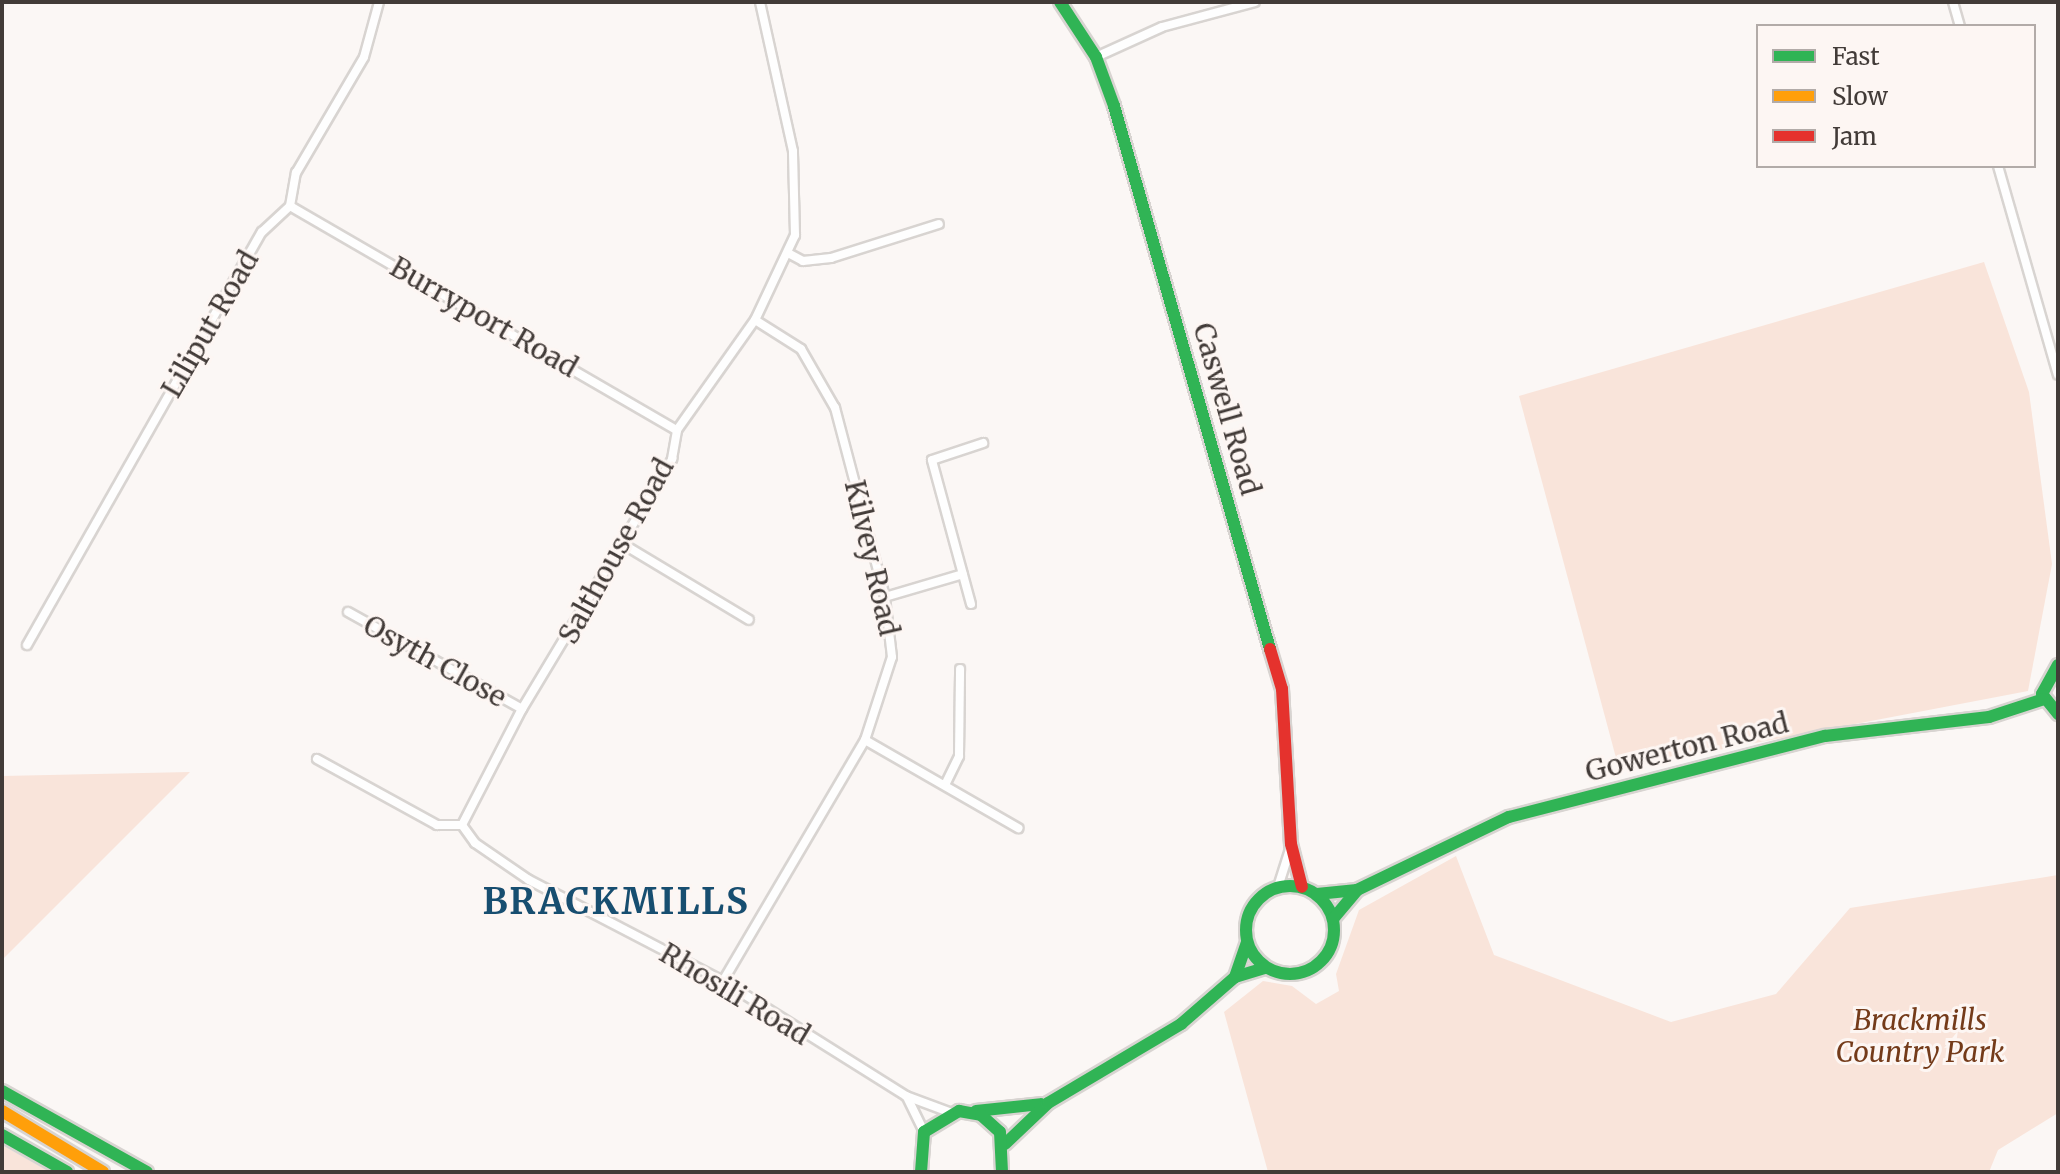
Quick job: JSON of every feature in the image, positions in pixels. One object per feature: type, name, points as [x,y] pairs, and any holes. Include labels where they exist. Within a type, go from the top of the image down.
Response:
[{"type":"main road","name":"Caswell Road","points":[[1060,2],[1096,57],[1282,689],[1291,844],[1302,887]]},
{"type":"main road","points":[[2058,665],[2043,683],[2044,699],[2058,714]]},
{"type":"main road","name":"Gowerton Road","points":[[1317,894],[1357,890],[1509,817],[1825,736],[1989,717],[2044,699]]},
{"type":"main road","points":[[1005,1144],[1048,1103],[1181,1024],[1235,977],[1265,968],[1292,975],[1314,968],[1331,949],[1333,919],[1317,894],[1302,887],[1278,887],[1255,903],[1247,943],[1235,977]]},
{"type":"main road","name":"Gowerton Road","points":[[1333,919],[1357,890]]},
{"type":"main road","points":[[1247,943],[1265,968]]},
{"type":"main road","points":[[2,1091],[147,1172]]},
{"type":"main road","points":[[920,1171],[924,1132],[949,1112],[1048,1103]]},
{"type":"main road","points":[[2,1111],[103,1172]]},
{"type":"main road","points":[[969,1111],[992,1122],[1005,1144],[1004,1170]]},
{"type":"main road","points":[[45,1115],[131,1172]]},
{"type":"main road","points":[[2,1135],[67,1172]]},
{"type":"street","points":[[290,206],[296,173],[364,57],[379,2]]},
{"type":"street","name":"Salthouse Road","points":[[462,825],[522,709],[672,459],[677,430],[755,320],[788,253],[798,195],[760,2]]},
{"type":"street","points":[[1096,57],[1162,27],[1255,2]]},
{"type":"street","points":[[1953,2],[1959,24]]},
{"type":"street","points":[[1999,168],[2058,375]]},
{"type":"street","name":"Burryport Road","points":[[290,206],[677,430]]},
{"type":"street","name":"Liliput Road","points":[[27,645],[262,232],[290,206]]},
{"type":"street","points":[[788,253],[803,261],[831,258],[939,224]]},
{"type":"street","name":"Kilvey Road","points":[[723,981],[865,740],[890,675],[885,597],[835,408],[815,366],[755,320]]},
{"type":"street","points":[[971,604],[932,460],[983,443]]},
{"type":"street","points":[[621,543],[749,620]]},
{"type":"street","points":[[885,597],[963,574]]},
{"type":"street","name":"Osyth Close","points":[[348,612],[522,709]]},
{"type":"street","points":[[945,785],[959,756],[960,669]]},
{"type":"street","points":[[865,740],[1018,828]]},
{"type":"street","points":[[317,759],[437,825],[462,825]]},
{"type":"street","name":"Rhosili Road","points":[[462,825],[475,843],[529,880],[723,981],[906,1096],[949,1112]]},
{"type":"street","name":"Caswell Road","points":[[1278,887],[1291,844]]},
{"type":"street","points":[[906,1096],[924,1132]]},
{"type":"green space","points":[[1984,262],[2029,392],[2052,564],[2028,691],[1619,769],[1519,396]]},
{"type":"green space","points":[[190,772],[2,960],[2,776]]},
{"type":"green space","name":"Brackmills Country Park","points":[[1456,856],[1494,955],[1671,1022],[1776,994],[1850,908],[2058,875],[2058,1113],[1998,1150],[1989,1172],[1268,1172],[1224,1012],[1263,981],[1292,986],[1316,1004],[1339,991],[1336,974],[1359,910]]},
{"type":"green space","points":[[2,1145],[50,1172],[2,1172]]},
{"type":"traffic: fast","points":[[1060,2],[1096,57],[1114,106],[1270,649]]},
{"type":"traffic: fast","points":[[2058,665],[2042,694],[2058,714]]},
{"type":"traffic: fast","points":[[1317,894],[1357,890],[1509,817],[1825,736],[1989,717],[2044,699]]},
{"type":"traffic: fast","points":[[1281,886],[1299,886],[1315,893],[1327,905],[1334,921],[1334,930],[1334,939],[1327,955],[1315,967],[1299,974],[1281,974],[1265,967],[1253,955],[1246,939],[1246,921],[1253,905],[1265,893],[1281,886]]},
{"type":"traffic: fast","points":[[1333,919],[1357,890]]},
{"type":"traffic: fast","points":[[1235,977],[1247,943]]},
{"type":"traffic: fast","points":[[1005,1144],[1048,1103],[1181,1024],[1235,977],[1265,968]]},
{"type":"traffic: fast","points":[[2,1091],[147,1172]]},
{"type":"traffic: fast","points":[[976,1111],[1041,1104]]},
{"type":"traffic: fast","points":[[921,1172],[924,1132],[959,1111],[981,1115],[1000,1132],[1002,1172]]},
{"type":"traffic: fast","points":[[2,1135],[67,1172]]},
{"type":"traffic: slow","points":[[2,1111],[103,1172]]},
{"type":"traffic: jam","points":[[1270,649],[1282,689],[1291,844],[1302,887]]},
{"type":"district","name":"BRACKMILLS","points":[[616,902]]}]
